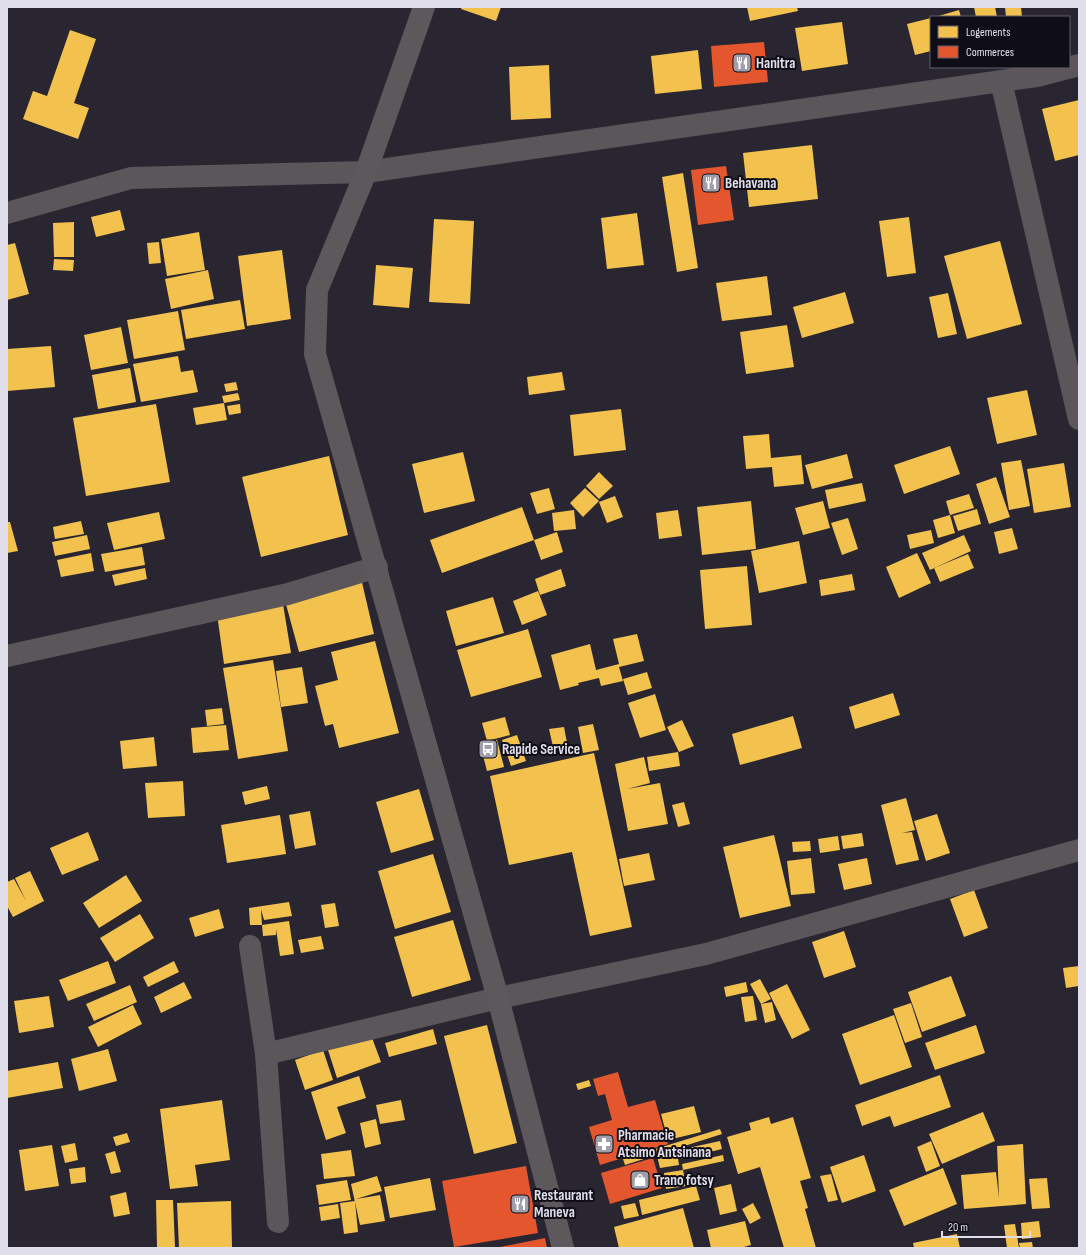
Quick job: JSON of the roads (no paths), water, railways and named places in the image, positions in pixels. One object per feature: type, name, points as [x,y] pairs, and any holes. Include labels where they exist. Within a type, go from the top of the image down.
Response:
[{"type":"main road","points":[[424,7],[366,172],[317,290],[315,354],[498,998],[563,1248]]},
{"type":"street","points":[[7,213],[131,178],[366,172],[1037,76],[1068,68]]},
{"type":"street","points":[[1001,81],[1079,419]]},
{"type":"street","points":[[7,656],[288,594],[376,567]]},
{"type":"street","points":[[266,1054],[498,998],[706,954],[1079,850]]},
{"type":"street","points":[[250,946],[266,1054],[278,1222]]},
{"type":"place","name":"Hanitra","points":[[742,63]]},
{"type":"place","name":"Behavana","points":[[711,183]]},
{"type":"place","name":"Rapide Service","points":[[488,749]]},
{"type":"place","name":"Pharmacie Atsimo Antsinana","points":[[604,1144]]},
{"type":"place","name":"Trano fotsy","points":[[640,1180]]},
{"type":"place","name":"Restaurant Maneva","points":[[520,1204]]}]
